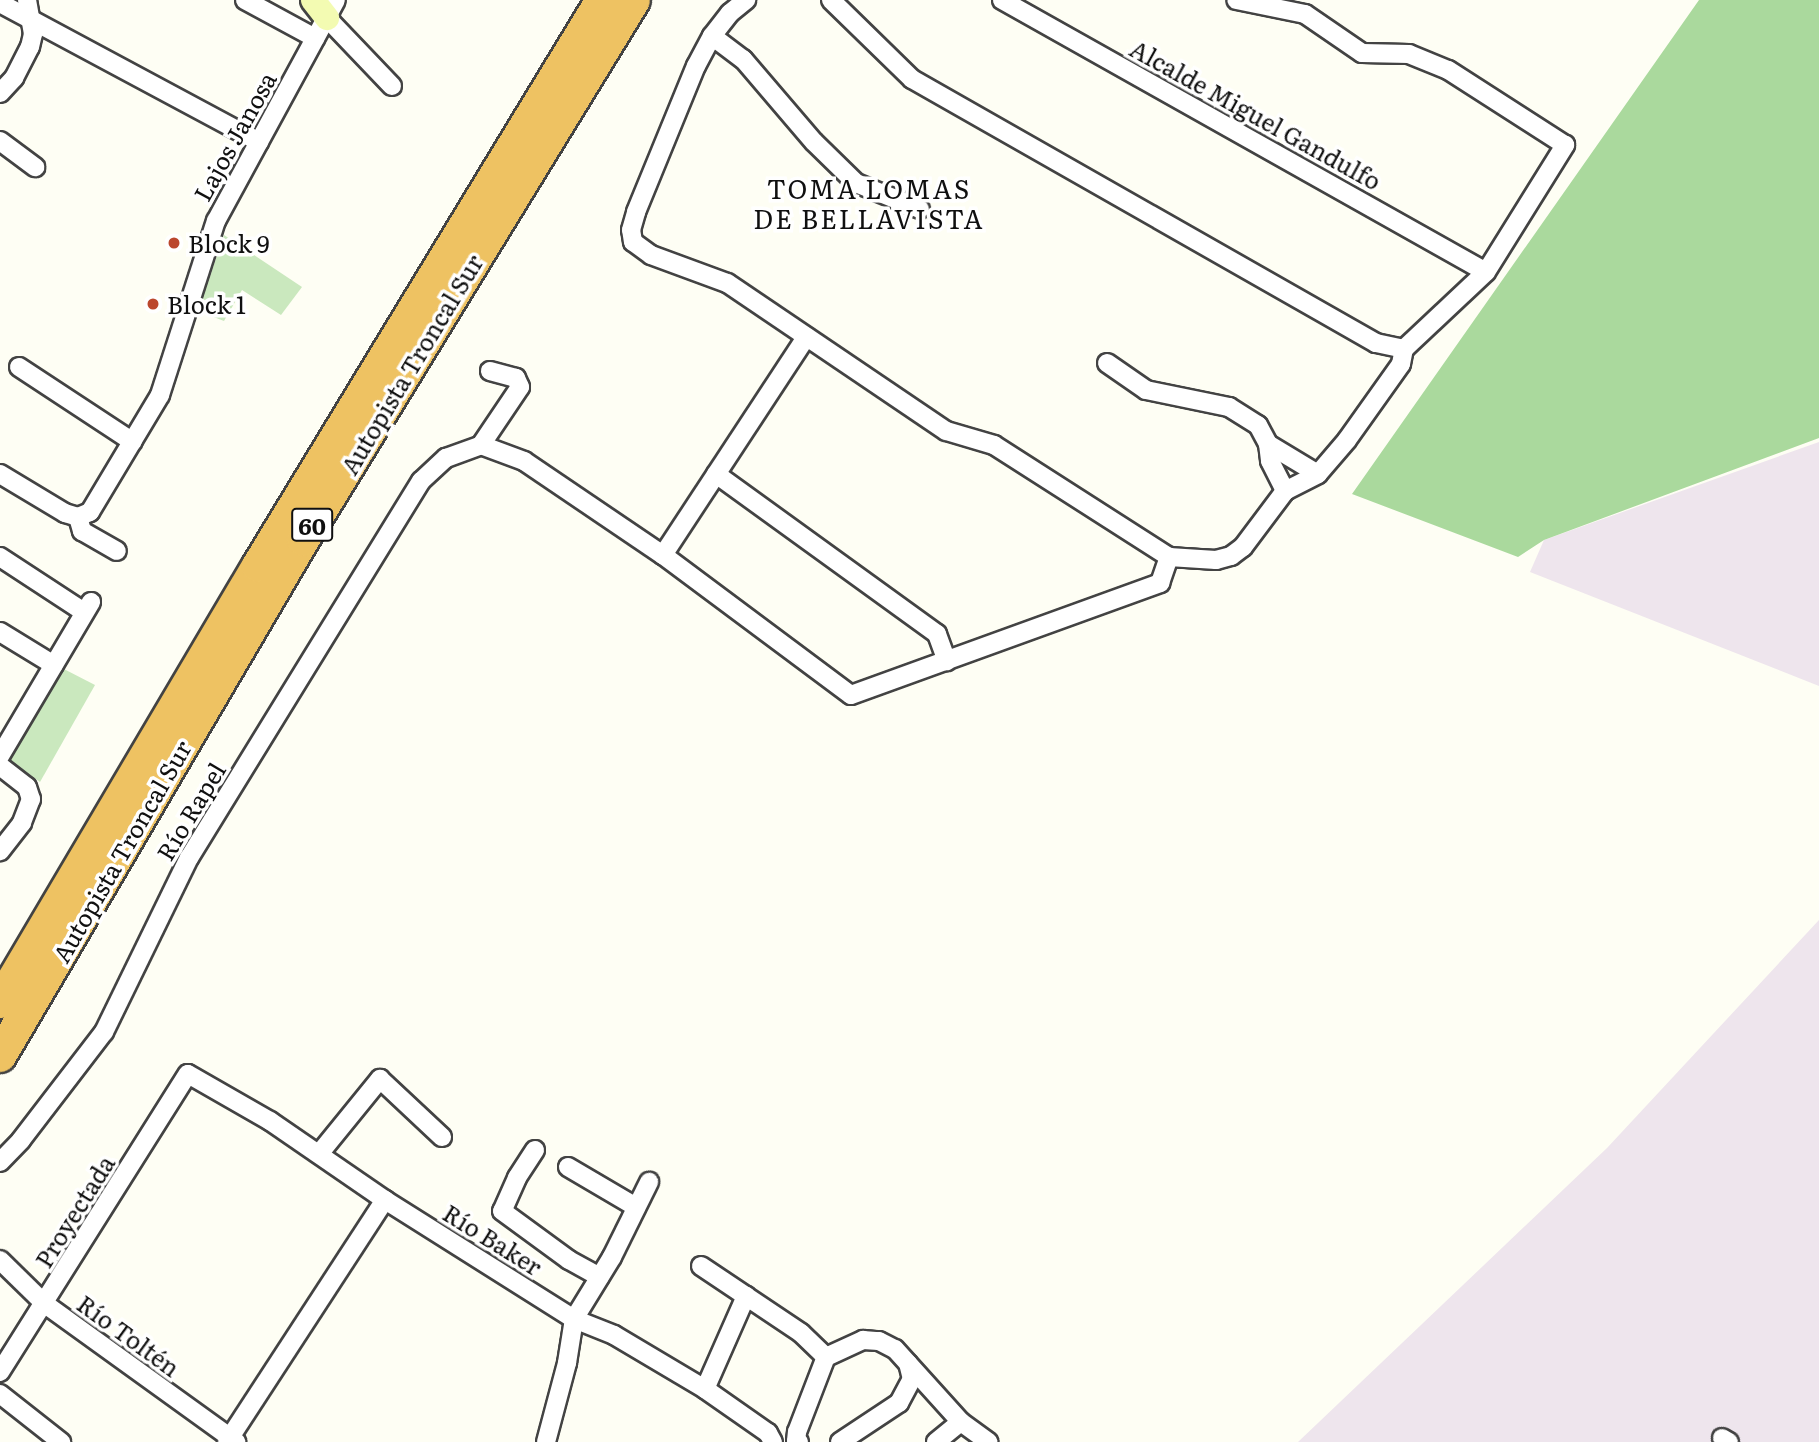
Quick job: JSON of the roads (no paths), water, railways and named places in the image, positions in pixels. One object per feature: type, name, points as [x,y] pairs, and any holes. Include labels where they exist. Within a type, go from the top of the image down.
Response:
[{"type":"highway","name":"Autopista Troncal Sur","points":[[0,1002],[258,566],[602,0]]},
{"type":"highway","name":"Autopista Troncal Sur","points":[[0,1056],[303,540],[634,0]]},
{"type":"street","points":[[0,93],[14,78],[30,47],[32,20],[27,0]]},
{"type":"street","points":[[245,0],[323,14],[392,86]]},
{"type":"street","points":[[746,0],[730,13],[712,36],[659,153],[636,212],[631,230],[633,242],[651,255],[727,283],[946,431],[994,445],[1169,557],[1216,560],[1231,556],[1243,547],[1285,491],[1318,474],[1347,440],[1401,364],[1404,349],[1486,271],[1564,145],[1448,70],[1409,54],[1362,53],[1305,14],[1236,0]]},
{"type":"street","points":[[831,0],[912,79],[1376,343],[1404,349]]},
{"type":"street","name":"Alcalde Miguel Gandulfo","points":[[1002,0],[1486,271]]},
{"type":"street","points":[[0,3],[259,142]]},
{"type":"street","name":"Lajos Janosa","points":[[78,517],[90,512],[160,395],[216,221],[323,14]]},
{"type":"street","points":[[712,36],[743,59],[814,142],[856,183],[920,209]]},
{"type":"street","points":[[0,141],[35,167]]},
{"type":"street","points":[[663,555],[806,337]]},
{"type":"street","points":[[1107,363],[1146,390],[1229,408],[1258,425],[1268,444],[1270,461],[1285,491]]},
{"type":"street","points":[[19,367],[134,442]]},
{"type":"street","points":[[490,371],[516,377],[520,387],[481,445],[524,461],[663,555],[851,695],[1160,583],[1169,557]]},
{"type":"street","points":[[1268,444],[1318,474]]},
{"type":"street","name":"Río Rapel","points":[[0,1162],[21,1140],[103,1032],[189,858],[421,481],[446,458],[481,445]]},
{"type":"street","points":[[0,474],[65,513],[78,517],[82,531],[117,551]]},
{"type":"street","points":[[716,474],[937,634],[947,661]]},
{"type":"street","points":[[0,557],[88,607],[0,756]]},
{"type":"street","points":[[0,632],[54,665]]},
{"type":"street","points":[[0,851],[22,823],[31,799],[27,787],[7,771]]},
{"type":"street","name":"Río Baker","points":[[188,1074],[270,1121],[385,1200],[574,1319],[614,1335],[705,1389],[768,1433],[774,1442],[797,1442]]},
{"type":"street","name":"Proyectada","points":[[0,1372],[188,1074]]},
{"type":"street","points":[[319,1154],[380,1079],[442,1137]]},
{"type":"street","points":[[535,1150],[517,1178],[502,1210],[569,1260],[600,1277]]},
{"type":"street","points":[[568,1167],[636,1207]]},
{"type":"street","points":[[546,1442],[567,1363],[574,1319],[600,1277],[649,1182]]},
{"type":"street","points":[[232,1441],[385,1200]]},
{"type":"street","name":"Río Toltén","points":[[0,1260],[45,1304],[232,1441]]},
{"type":"street","points":[[701,1266],[801,1333],[826,1357]]},
{"type":"street","points":[[705,1389],[746,1296]]},
{"type":"street","points":[[797,1442],[826,1357],[863,1340],[879,1341],[895,1349],[961,1422],[989,1442]]},
{"type":"street","points":[[840,1442],[900,1403],[912,1379],[908,1363]]},
{"type":"street","points":[[0,1394],[61,1442]]},
{"type":"street","points":[[936,1442],[961,1422]]},
{"type":"place","name":"Block 9","points":[[174,243]]},
{"type":"place","name":"Block 1","points":[[153,304]]},
{"type":"district","name":"TOMA LOMAS DE BELLAVISTA","points":[[869,203]]}]
